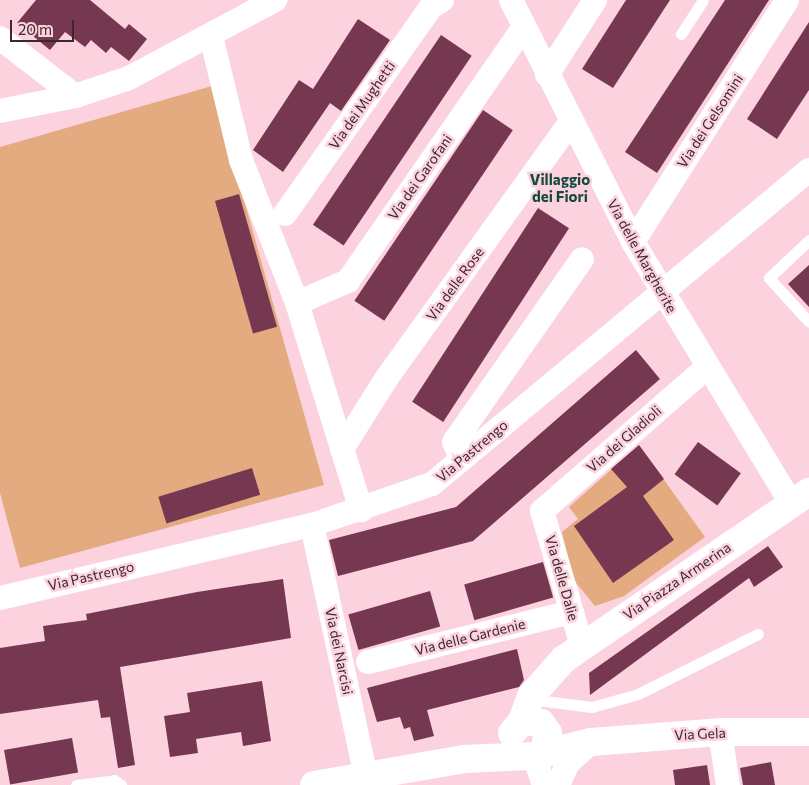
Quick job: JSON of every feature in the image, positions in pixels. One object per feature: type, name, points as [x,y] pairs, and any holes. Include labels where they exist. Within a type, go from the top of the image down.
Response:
[{"type":"main road","name":"Via Piazza Armerina","points":[[536,727],[582,646],[800,497]]},
{"type":"main road","name":"Via Gela","points":[[366,777],[464,758],[536,727],[590,742],[720,732],[809,732]]},
{"type":"main road","points":[[314,785],[366,777]]},
{"type":"street","points":[[0,111],[76,96],[129,78],[211,36],[275,0]]},
{"type":"street","name":"Via dei Mughetti","points":[[285,214],[431,7],[442,0]]},
{"type":"street","name":"Via delle Margherite","points":[[511,0],[547,75],[633,242],[664,296],[706,368],[800,497]]},
{"type":"street","points":[[547,75],[595,0]]},
{"type":"street","name":"Via dei Gelsomini","points":[[633,242],[787,0]]},
{"type":"street","name":"Via dei Garofani","points":[[297,303],[348,281],[524,27]]},
{"type":"street","points":[[211,36],[241,160],[297,303],[361,510]]},
{"type":"street","points":[[0,38],[76,96]]},
{"type":"street","name":"Via delle Rose","points":[[342,449],[386,379],[571,122]]},
{"type":"street","name":"Via Pastrengo","points":[[0,598],[312,525],[361,510],[432,484],[460,459],[664,296],[809,170]]},
{"type":"street","points":[[460,459],[454,442],[582,259]]},
{"type":"street","name":"Via dei Gladioli","points":[[542,511],[706,368]]},
{"type":"street","name":"Via delle Dalie","points":[[542,511],[582,646]]},
{"type":"street","name":"Via dei Narcisi","points":[[312,525],[366,777]]},
{"type":"street","name":"Via delle Gardenie","points":[[368,662],[572,612]]},
{"type":"street","points":[[536,727],[544,785]]},
{"type":"street","points":[[720,732],[728,785]]},
{"type":"street","points":[[558,785],[568,763],[590,742]]},
{"type":"lane","points":[[681,34],[703,0]]},
{"type":"lane","points":[[809,240],[769,278],[809,322]]},
{"type":"lane","points":[[536,727],[592,707],[638,694],[758,634]]},
{"type":"lane","points":[[76,785],[114,780],[121,785]]},
{"type":"shaded area","points":[[212,86],[324,485],[20,568],[0,493],[0,147]]},
{"type":"shaded area","points":[[639,445],[705,537],[624,596],[595,606],[573,579],[562,532],[578,519],[569,507]]},
{"type":"building","points":[[36,0],[90,0],[125,29],[129,24],[147,39],[129,61],[111,47],[106,53],[91,40],[85,47],[65,32],[50,50],[17,23]]},
{"type":"building","points":[[626,0],[670,0],[613,88],[582,69]]},
{"type":"building","points":[[725,0],[769,0],[657,173],[625,152]]},
{"type":"building","points":[[358,19],[390,40],[341,111],[330,103],[283,172],[253,150],[299,80],[313,89]]},
{"type":"building","points":[[809,22],[809,90],[777,139],[747,119]]},
{"type":"building","points":[[441,35],[472,56],[344,246],[313,225]]},
{"type":"building","points":[[483,110],[513,130],[384,321],[354,301]]},
{"type":"building","points":[[239,194],[277,327],[253,334],[215,201]]},
{"type":"building","points":[[538,208],[569,228],[443,422],[412,402]]},
{"type":"building","points":[[809,265],[809,307],[788,284]]},
{"type":"building","points":[[636,350],[660,379],[473,541],[338,576],[329,540],[456,507]]},
{"type":"building","points":[[698,442],[741,473],[717,506],[674,474]]},
{"type":"building","points":[[639,445],[664,479],[643,496],[674,540],[613,583],[574,526],[627,487],[611,469]]},
{"type":"building","points":[[252,468],[260,495],[166,523],[158,497]]},
{"type":"building","points":[[768,546],[783,567],[754,587],[749,578],[590,695],[589,673]]},
{"type":"building","points":[[543,562],[553,598],[474,620],[464,585]]},
{"type":"building","points":[[283,579],[291,638],[120,667],[135,765],[118,768],[110,717],[101,718],[98,700],[0,714],[0,648],[45,641],[43,626],[87,620],[86,614],[197,592]]},
{"type":"building","points":[[430,591],[440,627],[358,650],[348,614]]},
{"type":"building","points":[[517,649],[524,680],[519,687],[427,710],[434,736],[414,741],[410,727],[404,729],[400,717],[377,722],[367,688]]},
{"type":"building","points":[[262,681],[271,741],[243,746],[241,732],[196,739],[198,753],[170,757],[164,716],[190,712],[187,693]]},
{"type":"building","points":[[72,738],[78,772],[10,784],[4,750]]},
{"type":"building","points":[[771,762],[775,785],[743,785],[740,768]]},
{"type":"building","points":[[707,765],[710,785],[675,785],[673,770]]},
{"type":"district","name":"Villaggio dei Fiori","points":[[560,188]]}]
